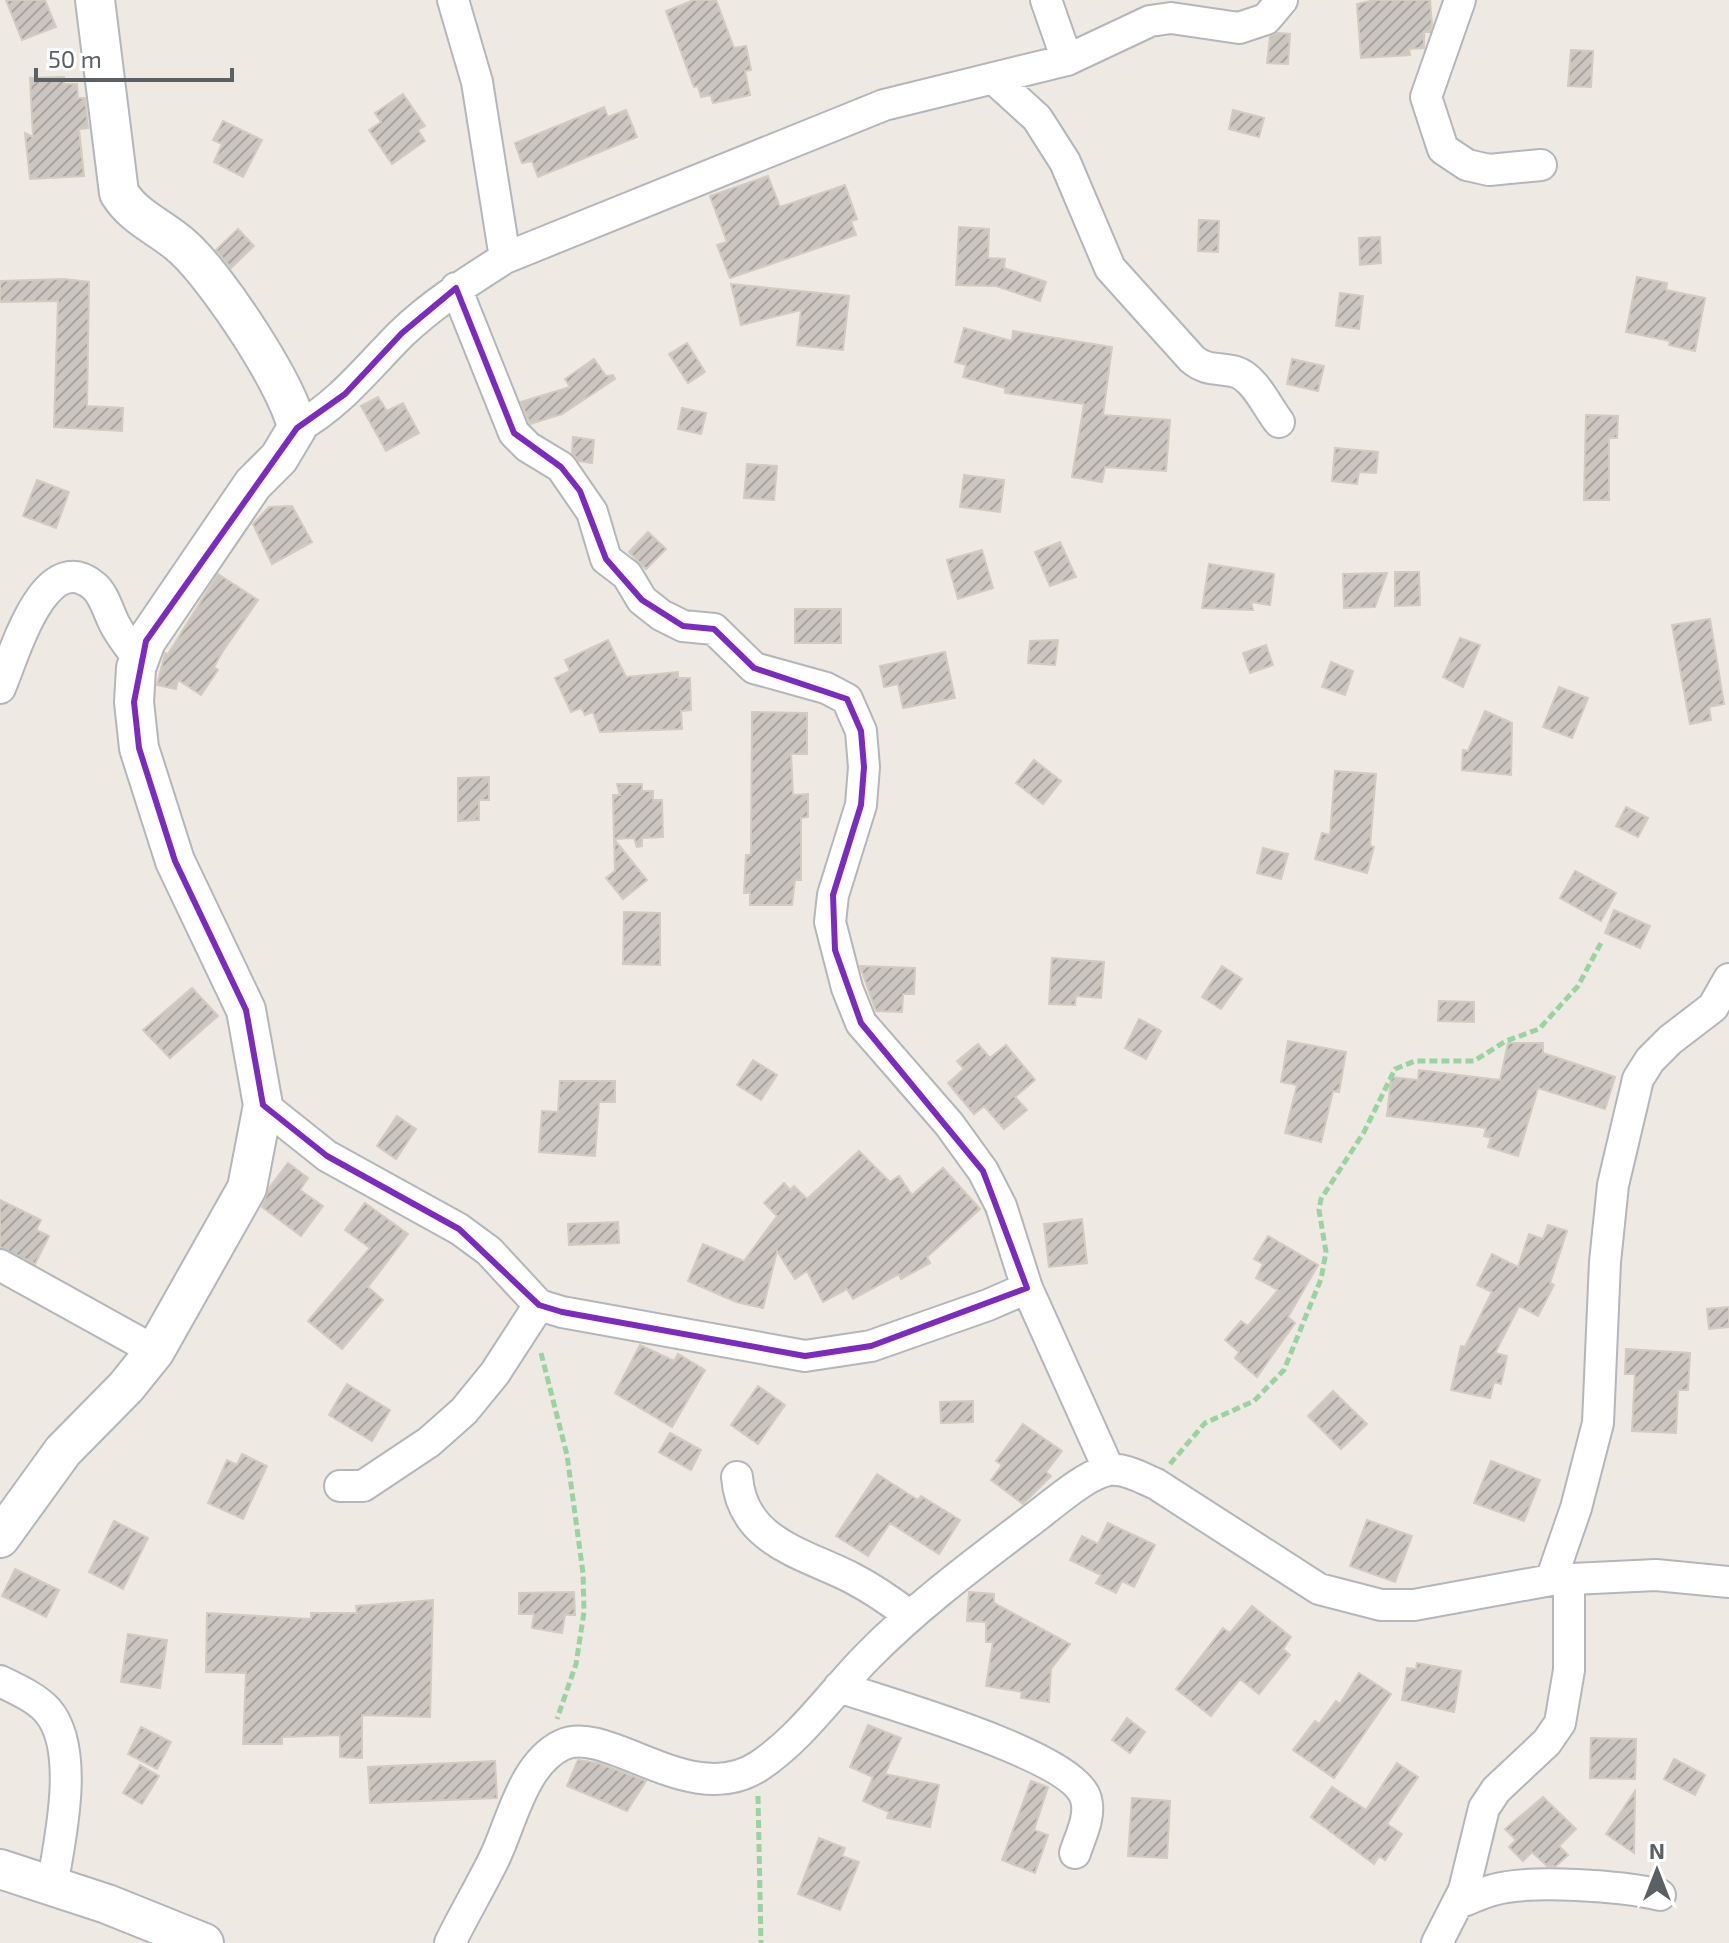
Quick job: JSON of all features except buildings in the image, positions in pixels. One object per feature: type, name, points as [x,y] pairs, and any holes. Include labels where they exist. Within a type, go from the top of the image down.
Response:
[{"type":"street","points":[[95,0],[119,193],[131,211],[183,247],[207,275],[270,365],[293,406],[297,428]]},
{"type":"street","points":[[453,0],[477,82],[505,258]]},
{"type":"street","points":[[1046,0],[1067,60]]},
{"type":"street","points":[[0,1538],[76,1435],[126,1387],[155,1351],[247,1188],[263,1105],[246,1010],[175,861],[139,748],[134,702],[139,660],[159,621],[253,484],[279,458],[297,428],[345,394],[402,333],[456,288],[505,258],[884,105],[1067,60],[1150,21],[1171,18],[1239,28],[1266,19],[1282,0]]},
{"type":"street","points":[[1460,0],[1426,97],[1443,149],[1467,165],[1489,170],[1541,165]]},
{"type":"street","points":[[993,78],[1037,118],[1065,162],[1110,268],[1192,359],[1206,369],[1237,372],[1246,378],[1279,422]]},
{"type":"street","points":[[456,288],[514,433],[528,447],[561,467],[580,491],[592,512],[606,559],[627,575],[642,600],[683,626],[714,629],[754,668],[826,688],[847,699],[861,731],[864,767],[861,805],[833,895],[830,922],[835,950],[861,1023],[949,1124],[983,1171],[1001,1206],[1027,1288],[1109,1470]]},
{"type":"street","points":[[0,688],[33,608],[48,586],[62,579],[79,579],[94,586],[139,660]]},
{"type":"street","points":[[1437,1943],[1458,1903],[1484,1808],[1496,1790],[1547,1742],[1560,1723],[1569,1670],[1560,1580],[1598,1423],[1605,1262],[1613,1185],[1638,1079],[1650,1060],[1670,1040],[1695,1023],[1725,994]]},
{"type":"street","points":[[263,1105],[327,1156],[459,1229],[489,1251],[533,1312]]},
{"type":"street","points":[[0,1265],[155,1351]]},
{"type":"street","points":[[533,1312],[562,1312],[805,1356],[871,1346],[1027,1288]]},
{"type":"street","points":[[340,1486],[363,1486],[429,1442],[452,1422],[495,1373],[533,1312]]},
{"type":"street","points":[[450,1943],[495,1857],[526,1784],[542,1761],[563,1744],[587,1742],[697,1779],[732,1778],[757,1768],[784,1746],[910,1616],[1070,1490],[1109,1470],[1129,1473],[1156,1484],[1319,1589],[1381,1605],[1414,1605],[1560,1580],[1656,1575],[1729,1582]]},
{"type":"street","points":[[737,1477],[739,1500],[766,1535],[881,1594],[910,1616]]},
{"type":"street","points":[[0,1681],[47,1709],[60,1729],[65,1759],[63,1826],[52,1886]]},
{"type":"street","points":[[839,1687],[1025,1751],[1056,1769],[1075,1783],[1086,1798],[1086,1819],[1075,1853]]},
{"type":"street","points":[[0,1869],[204,1943]]},
{"type":"street","points":[[1458,1903],[1495,1889],[1534,1885],[1622,1886],[1660,1895]]},
{"type":"path","points":[[1156,1484],[1195,1432],[1220,1415],[1254,1401],[1284,1370],[1321,1279],[1326,1252],[1319,1219],[1321,1199],[1364,1132],[1389,1075],[1402,1064],[1415,1061],[1474,1061],[1506,1041],[1539,1029],[1578,986],[1602,941]]},
{"type":"path","points":[[533,1312],[567,1455],[584,1612],[576,1664],[542,1761]]},
{"type":"path","points":[[757,1768],[761,1943]]},
{"type":"highlighted area","points":[[456,288],[514,433],[561,467],[580,491],[606,559],[642,600],[683,626],[714,629],[754,668],[847,699],[861,731],[864,767],[861,805],[833,895],[835,950],[861,1023],[983,1171],[1027,1288],[871,1346],[805,1356],[562,1312],[539,1305],[459,1229],[327,1156],[263,1105],[246,1010],[175,861],[139,748],[134,702],[146,641],[297,428],[345,394],[402,333]]}]
